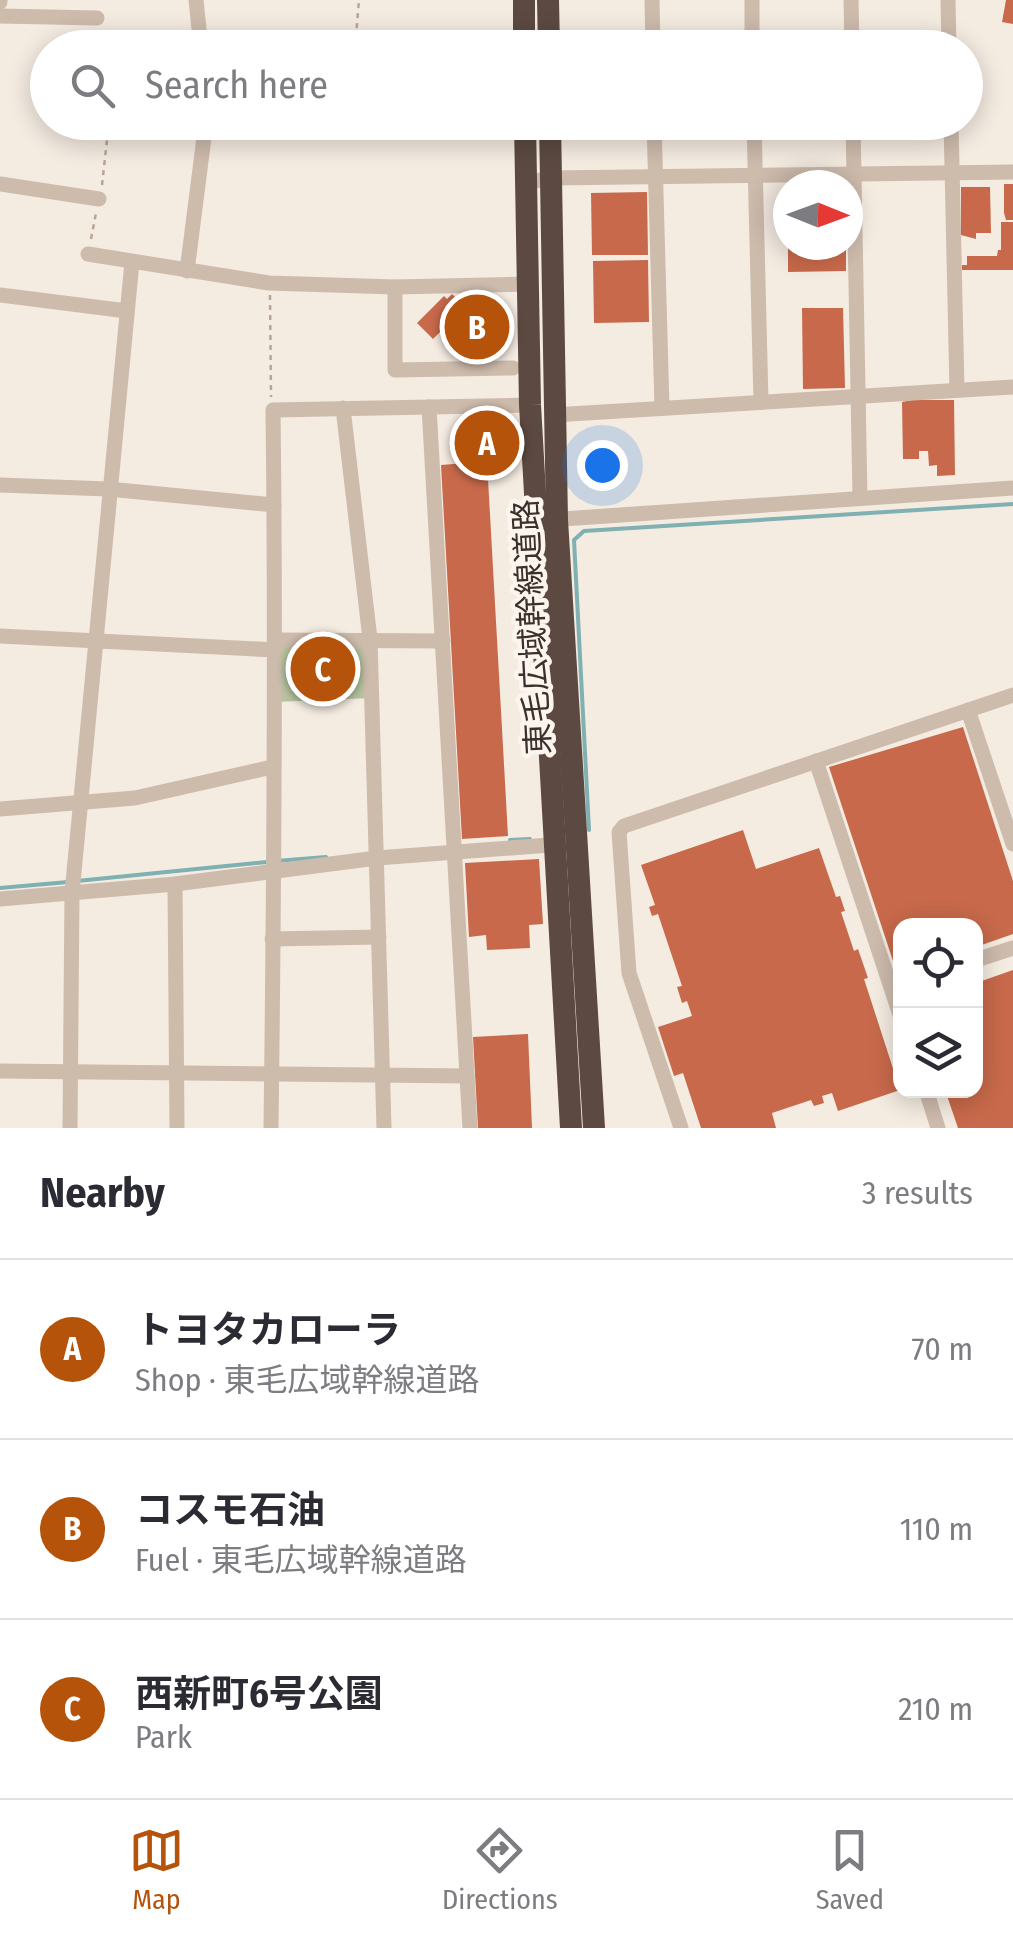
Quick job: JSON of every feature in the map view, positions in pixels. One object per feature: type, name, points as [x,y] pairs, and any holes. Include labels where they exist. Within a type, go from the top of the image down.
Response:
[{"type":"highway","points":[[524,0],[524,30]]},
{"type":"highway","points":[[548,0],[549,30]]},
{"type":"highway","name":"東毛広域幹線道路","points":[[525,140],[530,406],[546,520],[565,844],[571,1128]]},
{"type":"highway","name":"東毛広域幹線道路","points":[[546,520],[553,415],[550,140]]},
{"type":"highway","name":"東毛広域幹線道路","points":[[565,844],[594,1128]]},
{"type":"street","points":[[196,0],[199,30]]},
{"type":"street","points":[[652,0],[653,30]]},
{"type":"street","points":[[752,0],[752,30]]},
{"type":"street","points":[[852,0],[852,30]]},
{"type":"street","points":[[948,0],[949,30]]},
{"type":"street","points":[[0,16],[97,18]]},
{"type":"street","points":[[187,271],[204,140]]},
{"type":"street","points":[[655,140],[662,408]]},
{"type":"street","points":[[754,140],[761,402]]},
{"type":"street","points":[[853,140],[854,170]]},
{"type":"street","points":[[951,140],[957,390]]},
{"type":"street","points":[[863,174],[1013,172]]},
{"type":"street","points":[[526,183],[551,178],[773,176]]},
{"type":"street","points":[[0,184],[99,199]]},
{"type":"street","points":[[88,254],[270,283],[395,287],[527,284]]},
{"type":"street","points":[[856,260],[860,498]]},
{"type":"street","points":[[70,1128],[72,893],[132,262]]},
{"type":"street","points":[[395,287],[395,370],[513,368]]},
{"type":"street","points":[[0,295],[127,311]]},
{"type":"street","points":[[553,415],[1013,387]]},
{"type":"street","points":[[271,1128],[276,645],[273,410],[530,406]]},
{"type":"street","points":[[429,407],[470,1128]]},
{"type":"street","points":[[343,408],[370,639],[384,1128]]},
{"type":"street","points":[[0,485],[274,504]]},
{"type":"street","points":[[546,520],[1013,488]]},
{"type":"street","points":[[0,636],[276,645],[370,639],[443,641]]},
{"type":"street","points":[[681,1128],[629,973],[619,832],[624,826],[1013,694]]},
{"type":"street","points":[[968,710],[1013,844]]},
{"type":"street","points":[[816,761],[893,979]]},
{"type":"street","points":[[0,809],[135,798],[272,767]]},
{"type":"street","points":[[0,899],[175,884],[378,858],[565,844]]},
{"type":"street","points":[[175,884],[177,1128]]},
{"type":"street","points":[[272,939],[379,937]]},
{"type":"street","points":[[983,958],[1013,948]]},
{"type":"street","points":[[0,1070],[467,1076]]},
{"type":"street","points":[[929,1098],[938,1128]]},
{"type":"path","points":[[356,30],[359,0]]},
{"type":"path","points":[[97,18],[98,30]]},
{"type":"path","points":[[270,283],[273,410]]},
{"type":"green space","points":[[370,639],[372,698],[274,702],[276,640]]},
{"type":"building","points":[[1006,0],[1013,0],[1013,24],[1002,22]]},
{"type":"building","points":[[1004,184],[1013,184],[1013,220],[1006,220],[1004,213]]},
{"type":"building","points":[[961,187],[990,187],[991,233],[976,233],[976,239],[961,235]]},
{"type":"building","points":[[647,192],[648,255],[592,255],[591,193]]},
{"type":"building","points":[[1001,222],[1013,222],[1013,270],[962,270],[962,265],[967,265],[967,256],[997,256],[1001,250]]},
{"type":"building","points":[[648,260],[649,322],[594,323],[593,261]]},
{"type":"building","points":[[788,260],[846,260],[846,271],[788,272]]},
{"type":"building","points":[[452,294],[476,318],[511,317],[511,339],[480,340],[463,358],[448,343],[460,330],[451,321],[433,339],[417,323],[444,296],[447,299]]},
{"type":"building","points":[[802,308],[843,308],[845,388],[803,389]]},
{"type":"building","points":[[954,400],[955,475],[937,476],[937,465],[929,466],[928,451],[919,451],[919,459],[903,459],[902,402]]},
{"type":"building","points":[[480,462],[481,479],[488,479],[508,836],[462,839],[441,465]]},
{"type":"building","points":[[963,727],[1013,881],[1013,934],[983,945],[983,918],[893,918],[893,961],[829,767]]},
{"type":"building","points":[[743,830],[756,869],[819,848],[836,897],[840,896],[854,951],[858,949],[868,978],[864,979],[893,1068],[893,1092],[838,1111],[832,1093],[822,1096],[824,1103],[814,1106],[811,1100],[772,1113],[776,1128],[701,1128],[683,1073],[674,1076],[658,1027],[692,1016],[687,1001],[682,1003],[677,987],[682,986],[658,914],[652,916],[649,907],[655,905],[641,865]]},
{"type":"building","points":[[539,859],[543,924],[529,925],[530,948],[487,950],[486,935],[469,937],[465,863]]},
{"type":"building","points":[[1013,970],[1013,1128],[958,1128],[948,1098],[983,1098],[983,981]]},
{"type":"building","points":[[528,1034],[532,1128],[478,1128],[473,1037]]},
{"type":"waterway","points":[[589,830],[574,540],[584,531],[1013,504]]},
{"type":"waterway","points":[[510,840],[530,839]]},
{"type":"waterway","points":[[276,861],[326,857]]},
{"type":"waterway","points":[[77,881],[267,862]]},
{"type":"waterway","points":[[0,888],[68,882]]},
{"type":"place","name":"コスモ石油","points":[[477,327]]},
{"type":"place","name":"トヨタカローラ","points":[[487,443]]},
{"type":"place","name":"西新町6号公園","points":[[323,669]]}]
